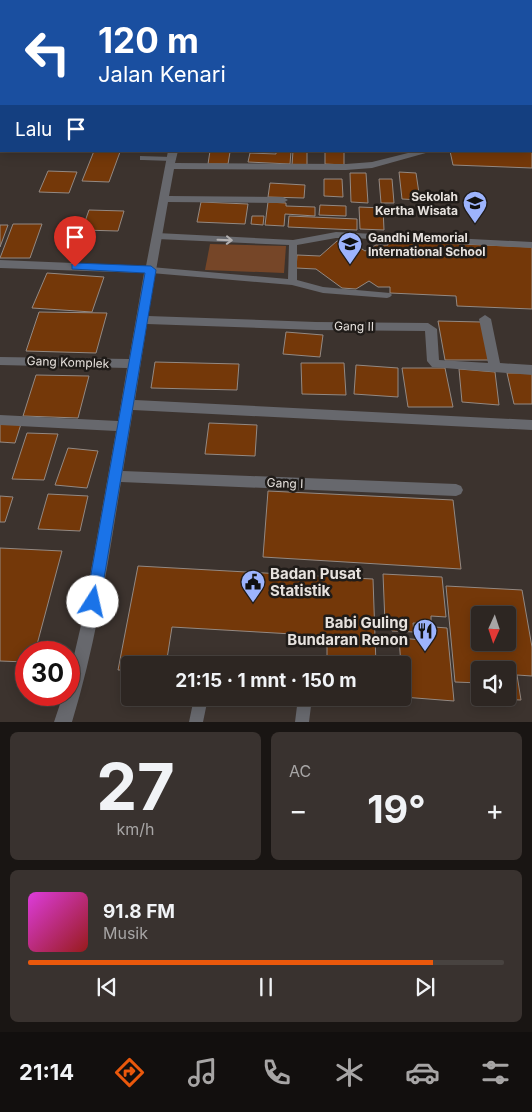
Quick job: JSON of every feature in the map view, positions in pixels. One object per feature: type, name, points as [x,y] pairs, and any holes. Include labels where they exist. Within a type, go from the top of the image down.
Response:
[{"type":"street","points":[[80,663],[90,621],[156,236],[172,159],[346,167],[372,165],[424,152]]},
{"type":"street","points":[[163,199],[283,200]]},
{"type":"street","points":[[0,264],[151,270]]},
{"type":"street","points":[[485,319],[495,368]]},
{"type":"street","name":"Gang II","points":[[143,320],[316,326],[428,327],[431,329],[433,361],[436,364],[532,370]]},
{"type":"street","name":"Gang Komplek","points":[[0,360],[135,364]]},
{"type":"street","points":[[127,405],[532,425]]},
{"type":"street","points":[[0,420],[123,426]]},
{"type":"street","name":"Gang I","points":[[114,476],[456,490]]},
{"type":"street","points":[[52,722],[66,706]]},
{"type":"street","points":[[63,722],[69,706]]},
{"type":"lane","points":[[143,158],[172,159]]},
{"type":"lane","points":[[156,236],[293,243],[336,235],[532,245]]},
{"type":"lane","points":[[292,282],[293,243]]},
{"type":"lane","points":[[151,270],[292,282],[323,290],[387,295]]},
{"type":"lane","points":[[196,722],[199,706]]},
{"type":"lane","points":[[302,722],[304,706]]},
{"type":"shaded area","points":[[210,244],[286,246],[284,273],[205,270]]},
{"type":"building","points":[[94,152],[120,152],[109,182],[82,181]]},
{"type":"building","points":[[210,152],[230,152],[228,164],[208,164]]},
{"type":"building","points":[[276,152],[291,152],[290,164],[248,162],[250,153],[276,154]]},
{"type":"building","points":[[293,152],[307,152],[307,165],[292,165]]},
{"type":"building","points":[[325,152],[344,152],[344,165],[325,164]]},
{"type":"building","points":[[450,152],[532,152],[532,168],[453,165]]},
{"type":"building","points":[[48,171],[77,172],[69,193],[39,192]]},
{"type":"building","points":[[399,172],[416,173],[420,200],[402,199]]},
{"type":"building","points":[[350,173],[366,173],[368,203],[351,202]]},
{"type":"building","points":[[324,179],[342,179],[343,197],[324,196]]},
{"type":"building","points":[[379,179],[392,179],[394,203],[381,203]]},
{"type":"building","points":[[270,183],[305,185],[304,198],[268,197]]},
{"type":"building","points":[[201,202],[248,204],[245,224],[197,222]]},
{"type":"building","points":[[268,202],[286,203],[286,206],[315,207],[315,216],[285,214],[284,226],[265,225]]},
{"type":"building","points":[[320,205],[346,206],[346,216],[319,215]]},
{"type":"building","points":[[359,207],[383,208],[384,230],[360,229]]},
{"type":"building","points":[[89,210],[124,211],[118,231],[82,230]]},
{"type":"building","points":[[252,216],[264,216],[263,225],[251,224]]},
{"type":"building","points":[[289,216],[357,219],[357,230],[288,227]]},
{"type":"building","points":[[13,224],[42,224],[30,258],[0,258]]},
{"type":"building","points":[[0,225],[8,225],[0,247]]},
{"type":"building","points":[[337,241],[350,241],[365,251],[376,245],[388,245],[388,241],[532,247],[532,309],[457,306],[456,296],[390,293],[390,287],[378,287],[369,281],[356,289],[342,288],[316,269],[296,268],[297,255],[320,256]]},
{"type":"building","points":[[47,273],[104,277],[92,312],[32,308]]},
{"type":"building","points":[[39,312],[107,313],[96,353],[26,351]]},
{"type":"building","points":[[438,321],[481,322],[491,360],[445,360]]},
{"type":"building","points":[[286,332],[323,335],[320,357],[283,354]]},
{"type":"building","points":[[155,362],[239,364],[237,390],[151,388]]},
{"type":"building","points":[[301,363],[344,363],[346,395],[302,394]]},
{"type":"building","points":[[356,365],[398,368],[398,397],[354,394]]},
{"type":"building","points":[[402,368],[445,368],[453,407],[408,407]]},
{"type":"building","points":[[459,369],[495,372],[499,405],[462,402]]},
{"type":"building","points":[[507,373],[532,373],[532,404],[514,404]]},
{"type":"building","points":[[36,375],[89,376],[78,418],[23,416]]},
{"type":"building","points":[[0,423],[21,424],[15,443],[0,442]]},
{"type":"building","points":[[209,423],[257,425],[255,456],[205,454]]},
{"type":"building","points":[[27,433],[58,434],[44,480],[12,479]]},
{"type":"building","points":[[68,448],[98,451],[87,488],[55,485]]},
{"type":"building","points":[[268,491],[453,500],[461,569],[263,557]]},
{"type":"building","points":[[48,494],[88,496],[80,531],[38,529]]},
{"type":"building","points":[[0,496],[13,497],[5,522],[0,522]]},
{"type":"building","points":[[0,548],[62,551],[38,641],[15,641],[15,662],[0,661]]},
{"type":"building","name":"Badan Pusat Statistik","points":[[138,566],[373,579],[376,656],[327,656],[327,636],[172,627],[167,656],[121,656],[121,670],[118,670]]},
{"type":"building","points":[[383,574],[442,577],[446,617],[431,616],[431,624],[413,623],[414,632],[392,631],[391,623],[385,623]]},
{"type":"building","points":[[446,586],[522,590],[532,647],[532,676],[517,675],[521,700],[516,700],[516,661],[471,661],[471,683],[455,682]]},
{"type":"building","name":"Babi Guling Bundaran Renon","points":[[422,626],[447,628],[454,701],[411,698],[411,656],[400,656],[399,638],[423,640]]},
{"type":"place","name":"Sekolah Kertha Wisata","points":[[475,224]]},
{"type":"place","name":"Gandhi Memorial International School","points":[[350,265]]},
{"type":"place","name":"Badan Pusat Statistik","points":[[253,603]]},
{"type":"place","name":"Babi Guling Bundaran Renon","points":[[425,652]]},
{"type":"route","points":[[75,267],[151,270],[93,602]]}]
